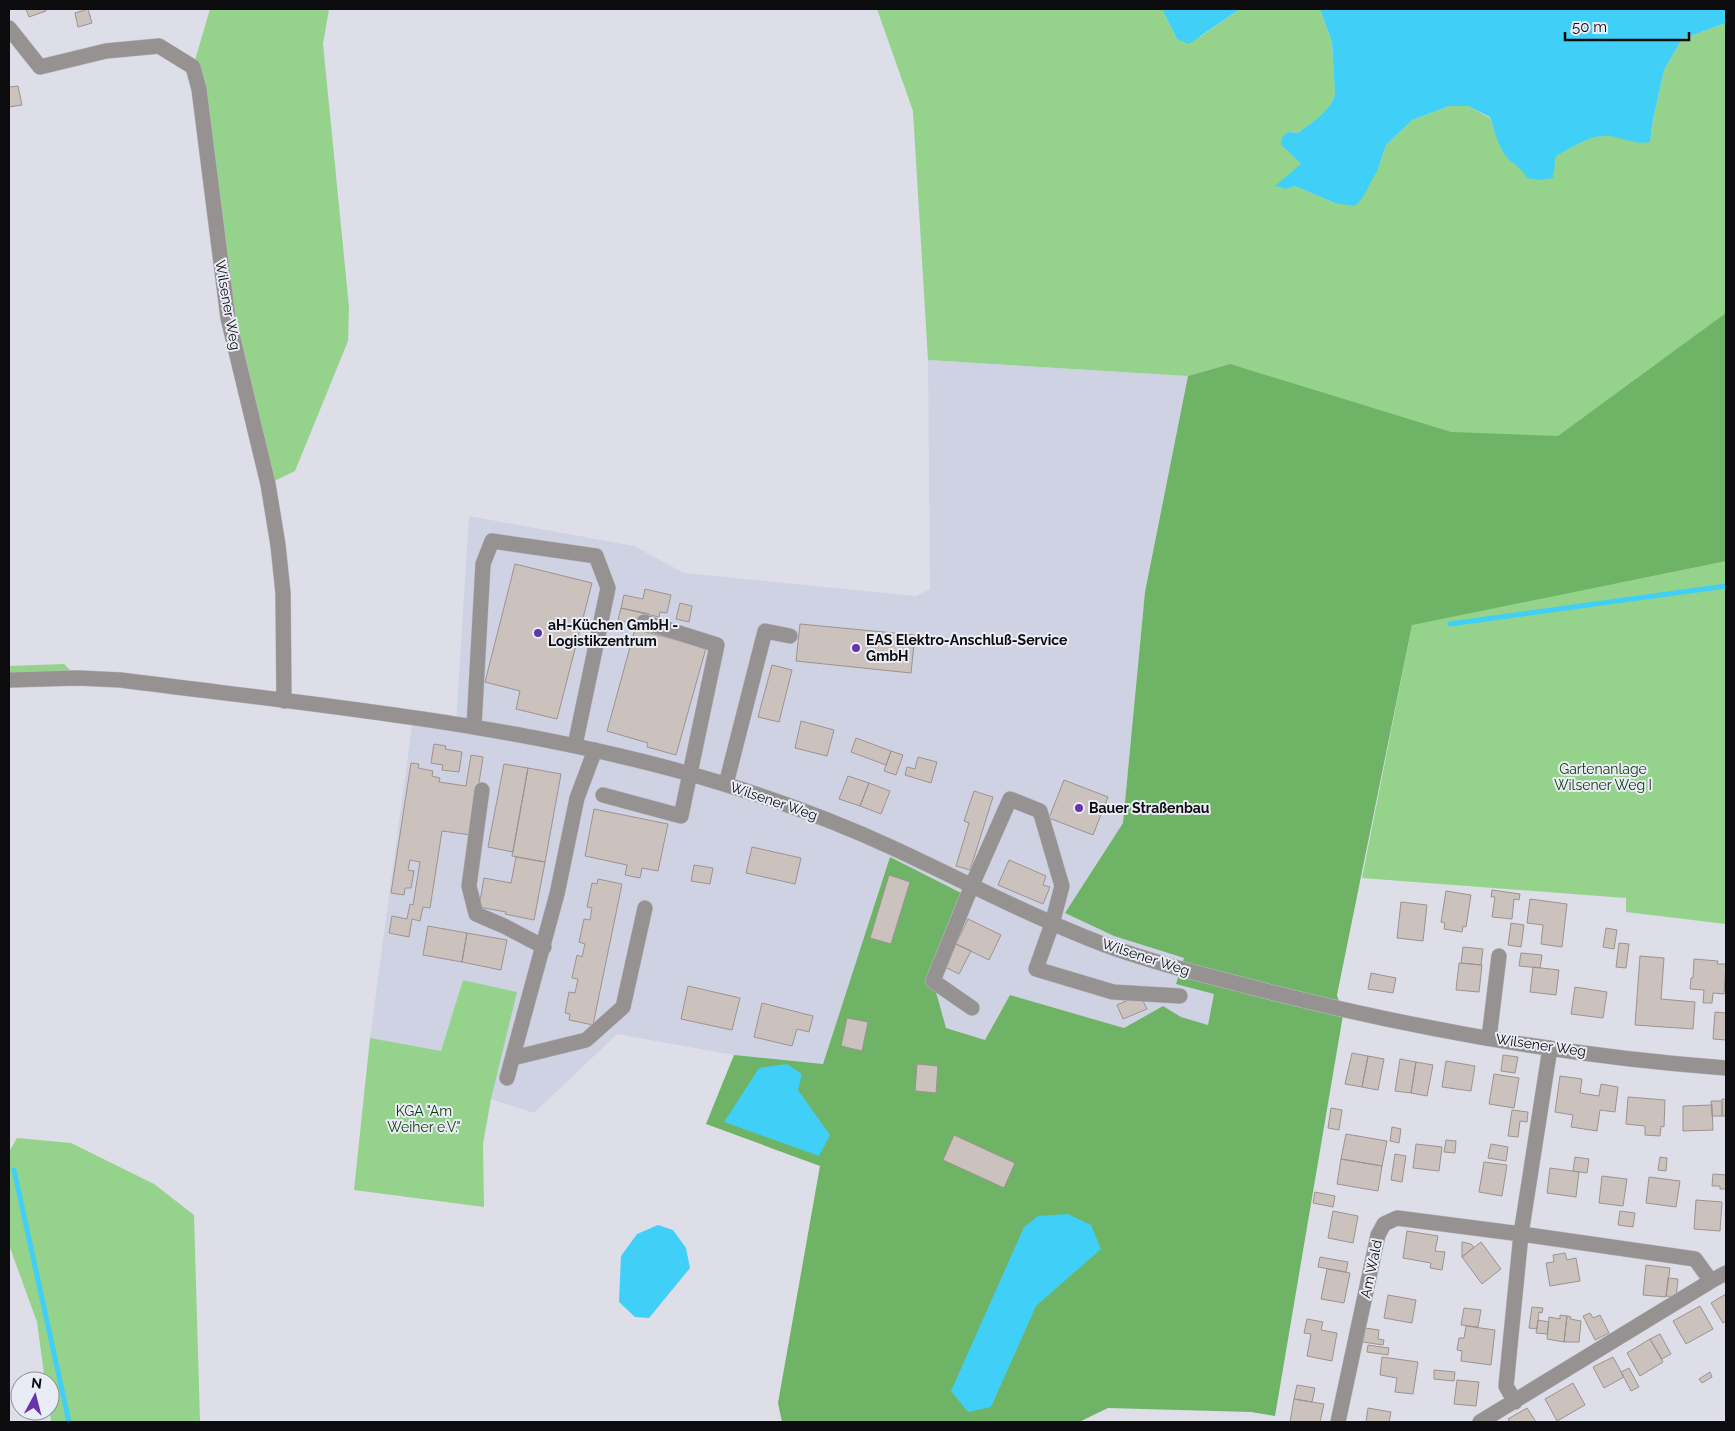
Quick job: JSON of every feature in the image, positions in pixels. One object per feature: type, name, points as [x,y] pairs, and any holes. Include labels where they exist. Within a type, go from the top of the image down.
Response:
[{"type":"street","name":"Wilsener Weg","points":[[9,28],[40,67],[106,51],[159,46],[193,67],[199,89],[228,318],[268,484],[278,545],[282,594],[284,701]]},
{"type":"street","points":[[474,726],[483,564],[492,541],[596,556],[608,588],[575,745]]},
{"type":"street","points":[[603,795],[681,816],[691,774],[717,645],[644,622]]},
{"type":"street","points":[[726,784],[765,631],[790,636]]},
{"type":"street","name":"Wilsener Weg","points":[[9,680],[78,678],[121,680],[474,726],[575,745],[691,774],[794,806],[972,885],[1052,924],[1112,947],[1190,972],[1342,1010],[1489,1038],[1550,1048],[1726,1068]]},
{"type":"street","points":[[507,1078],[544,947],[577,798],[594,750]]},
{"type":"street","points":[[482,790],[469,886],[476,914],[544,947]]},
{"type":"street","points":[[972,1008],[933,981],[1010,799],[1040,811],[1062,886],[1052,924],[1036,969],[1113,992],[1180,996]]},
{"type":"street","points":[[513,1058],[586,1040],[624,1007],[646,908]]},
{"type":"street","points":[[1489,1038],[1499,956]]},
{"type":"street","points":[[1515,1402],[1506,1386],[1521,1234],[1550,1048]]},
{"type":"street","name":"Am Wald","points":[[1338,1422],[1378,1235],[1384,1224],[1397,1218],[1695,1259],[1711,1281]]},
{"type":"street","points":[[1480,1422],[1726,1273]]},
{"type":"shaded area","points":[[928,360],[1188,376],[1145,592],[1123,823],[1065,913],[1114,936],[1184,958],[1215,994],[1208,1025],[1181,1017],[1163,1006],[1124,1028],[1010,995],[985,1040],[946,1028],[933,981],[890,858],[823,1064],[734,1055],[617,1034],[534,1113],[491,1099],[516,992],[463,980],[441,1052],[370,1038],[413,718],[456,724],[469,516],[634,546],[684,573],[916,596],[930,589]]},
{"type":"green space","points":[[210,9],[329,9],[323,44],[349,307],[348,341],[295,471],[268,484],[228,318],[193,67]]},
{"type":"green space","name":"Gartenanlage Wilsener Weg I","points":[[877,9],[1162,9],[1177,39],[1200,37],[1240,9],[1320,9],[1332,42],[1335,94],[1329,106],[1320,116],[1298,133],[1288,132],[1281,145],[1301,164],[1286,189],[1295,186],[1335,203],[1378,169],[1386,145],[1412,120],[1449,106],[1468,106],[1490,118],[1505,153],[1524,172],[1555,166],[1556,156],[1600,136],[1613,136],[1638,142],[1650,142],[1664,70],[1682,39],[1726,23],[1726,924],[1626,912],[1626,898],[1362,878],[1412,625],[1230,364],[1188,376],[928,360],[913,111]]},
{"type":"green space","points":[[1726,313],[1726,561],[1412,625],[1337,995],[1343,1015],[1275,1416],[1251,1412],[1108,1408],[1079,1422],[782,1422],[778,1403],[820,1166],[706,1124],[734,1055],[823,1064],[890,857],[967,896],[933,981],[946,1028],[985,1040],[1010,995],[1124,1028],[1163,1006],[1181,1017],[1208,1025],[1214,994],[1176,984],[1184,958],[1114,936],[1065,913],[1123,823],[1145,592],[1188,376],[1230,364],[1451,432],[1558,436]]},
{"type":"green space","points":[[64,664],[78,678],[9,680],[9,666]]},
{"type":"green space","name":"KGA \"Am Weiher e.V.\"","points":[[463,980],[517,992],[491,1099],[483,1144],[484,1207],[354,1190],[370,1038],[441,1051]]},
{"type":"green space","points":[[17,1138],[71,1143],[154,1184],[194,1215],[200,1422],[51,1422],[60,1421],[60,1371],[44,1371],[37,1322],[9,1245],[9,1152]]},
{"type":"water","points":[[1162,9],[1240,9],[1189,44],[1177,39]]},
{"type":"water","points":[[1320,9],[1726,9],[1726,23],[1682,39],[1664,70],[1650,142],[1633,142],[1600,136],[1556,156],[1553,178],[1540,180],[1527,178],[1503,151],[1496,137],[1490,117],[1468,106],[1449,106],[1412,120],[1386,145],[1378,169],[1363,197],[1355,206],[1335,203],[1295,186],[1286,189],[1275,186],[1301,164],[1281,145],[1282,137],[1288,132],[1298,133],[1315,121],[1329,106],[1335,94],[1332,42]]},
{"type":"water","points":[[787,1064],[802,1074],[798,1090],[830,1135],[819,1156],[724,1122],[759,1068]]},
{"type":"water","points":[[1068,1214],[1091,1225],[1101,1249],[1036,1306],[991,1407],[968,1412],[951,1391],[1024,1227],[1038,1216]]},
{"type":"water","points":[[658,1225],[673,1230],[686,1248],[690,1268],[649,1318],[635,1317],[619,1302],[621,1256],[637,1234]]},
{"type":"building","points":[[26,9],[45,9],[46,11],[29,17]]},
{"type":"building","points":[[88,9],[92,23],[78,27],[75,13]]},
{"type":"building","points":[[18,86],[22,105],[9,107],[9,87]]},
{"type":"building","name":"aH-Küchen GmbH - Logistikzentrum","points":[[515,564],[592,583],[557,719],[516,709],[520,691],[485,682]]},
{"type":"building","points":[[645,589],[671,595],[667,613],[660,612],[659,617],[621,608],[624,595],[643,599]]},
{"type":"building","points":[[680,603],[692,606],[689,622],[676,619]]},
{"type":"building","points":[[621,608],[649,614],[647,621],[635,618],[634,624],[618,620]]},
{"type":"building","name":"EAS Elektro-Anschluß-Service GmbH","points":[[800,624],[915,635],[911,673],[796,661]]},
{"type":"building","points":[[635,629],[706,648],[676,755],[647,747],[648,743],[607,731]]},
{"type":"building","points":[[772,665],[792,670],[779,722],[758,717]]},
{"type":"building","points":[[801,721],[834,730],[827,756],[795,748]]},
{"type":"building","points":[[856,738],[891,751],[886,765],[851,752]]},
{"type":"building","points":[[434,744],[446,746],[445,749],[462,752],[459,772],[442,770],[443,765],[431,763]]},
{"type":"building","points":[[891,751],[903,755],[896,775],[884,771]]},
{"type":"building","points":[[471,755],[483,757],[471,835],[442,831],[430,908],[423,907],[420,921],[412,919],[409,937],[389,933],[392,916],[407,919],[410,904],[413,905],[420,862],[410,860],[408,870],[414,871],[411,888],[405,888],[404,895],[391,893],[411,763],[419,764],[418,768],[433,771],[432,776],[440,778],[439,782],[466,786]]},
{"type":"building","points":[[918,757],[937,762],[931,783],[905,775],[907,767],[915,769]]},
{"type":"building","points":[[504,764],[528,768],[513,852],[488,847]]},
{"type":"building","points":[[528,768],[561,774],[545,862],[512,856]]},
{"type":"building","points":[[848,776],[869,783],[860,806],[839,799]]},
{"type":"building","name":"Bauer Straßenbau","points":[[1064,780],[1108,797],[1093,835],[1049,818]]},
{"type":"building","points":[[869,783],[890,791],[881,814],[860,806]]},
{"type":"building","points":[[974,791],[993,797],[970,870],[956,866],[969,823],[964,821]]},
{"type":"building","points":[[594,809],[668,824],[658,871],[642,868],[640,878],[625,875],[627,865],[585,856]]},
{"type":"building","points":[[752,847],[801,858],[795,884],[746,873]]},
{"type":"building","points":[[516,857],[545,862],[534,920],[479,907],[484,878],[511,883]]},
{"type":"building","points":[[1009,860],[1046,876],[1043,885],[1050,887],[1043,904],[998,885]]},
{"type":"building","points":[[694,865],[713,868],[710,884],[691,881]]},
{"type":"building","points":[[889,875],[910,882],[891,944],[870,938]]},
{"type":"building","points":[[598,879],[622,884],[593,1025],[569,1020],[570,1014],[565,1013],[569,992],[575,993],[578,979],[572,978],[577,955],[582,957],[585,944],[579,942],[584,919],[590,920],[592,908],[587,907],[592,883],[597,884]]},
{"type":"building","points":[[1492,890],[1520,894],[1519,900],[1514,899],[1512,919],[1492,917],[1495,897],[1491,897]]},
{"type":"building","points":[[1446,891],[1471,895],[1466,927],[1463,926],[1462,932],[1444,929],[1445,923],[1441,922]]},
{"type":"building","points":[[1530,899],[1567,904],[1562,947],[1541,944],[1543,925],[1527,923]]},
{"type":"building","points":[[1401,902],[1427,905],[1423,941],[1397,938]]},
{"type":"building","points":[[968,919],[1001,935],[989,960],[956,944]]},
{"type":"building","points":[[1511,923],[1524,925],[1521,947],[1508,945]]},
{"type":"building","points":[[428,926],[467,933],[462,962],[423,955]]},
{"type":"building","points":[[1606,928],[1617,930],[1614,949],[1603,947]]},
{"type":"building","points":[[467,933],[507,940],[501,970],[462,962]]},
{"type":"building","points":[[1619,943],[1629,944],[1626,968],[1616,967]]},
{"type":"building","points":[[956,944],[971,951],[959,974],[945,967]]},
{"type":"building","points":[[1463,947],[1483,949],[1481,965],[1461,963]]},
{"type":"building","points":[[1521,953],[1542,955],[1540,968],[1519,966]]},
{"type":"building","points":[[1640,956],[1664,958],[1661,999],[1695,1002],[1693,1029],[1635,1025]]},
{"type":"building","points":[[1694,959],[1718,961],[1717,964],[1726,964],[1724,994],[1713,993],[1712,1003],[1703,1003],[1704,990],[1690,989],[1691,978],[1693,978]]},
{"type":"building","points":[[1459,963],[1482,965],[1479,992],[1456,990]]},
{"type":"building","points":[[1533,967],[1559,970],[1556,995],[1530,992]]},
{"type":"building","points":[[1371,973],[1396,978],[1393,993],[1368,989]]},
{"type":"building","points":[[688,986],[740,998],[732,1030],[681,1019]]},
{"type":"building","points":[[1575,987],[1607,992],[1603,1018],[1571,1014]]},
{"type":"building","points":[[1140,995],[1147,1009],[1123,1019],[1117,1005]]},
{"type":"building","points":[[762,1003],[813,1016],[809,1032],[797,1029],[792,1046],[754,1037]]},
{"type":"building","points":[[1715,1012],[1726,1013],[1726,1040],[1713,1039]]},
{"type":"building","points":[[847,1018],[868,1022],[862,1051],[841,1046]]},
{"type":"building","points":[[1352,1053],[1368,1056],[1362,1087],[1345,1084]]},
{"type":"building","points":[[1503,1055],[1518,1057],[1515,1073],[1501,1071]]},
{"type":"building","points":[[1368,1056],[1384,1059],[1378,1090],[1362,1087]]},
{"type":"building","points":[[1400,1059],[1416,1062],[1411,1093],[1395,1091]]},
{"type":"building","points":[[1446,1061],[1475,1066],[1471,1091],[1442,1087]]},
{"type":"building","points":[[1416,1062],[1433,1065],[1427,1096],[1411,1093]]},
{"type":"building","points":[[917,1064],[938,1066],[936,1093],[915,1091]]},
{"type":"building","points":[[1494,1074],[1519,1078],[1514,1108],[1489,1104]]},
{"type":"building","points":[[1560,1076],[1582,1079],[1580,1093],[1599,1096],[1601,1084],[1618,1087],[1615,1112],[1600,1110],[1597,1131],[1571,1127],[1573,1115],[1555,1112]]},
{"type":"building","points":[[1628,1097],[1665,1100],[1664,1127],[1661,1126],[1660,1136],[1645,1135],[1645,1126],[1626,1124]]},
{"type":"building","points":[[1722,1099],[1726,1099],[1726,1116],[1722,1116]]},
{"type":"building","points":[[1711,1101],[1722,1101],[1722,1116],[1712,1116]]},
{"type":"building","points":[[1712,1105],[1713,1130],[1683,1131],[1683,1106]]},
{"type":"building","points":[[1331,1108],[1342,1110],[1339,1130],[1328,1128]]},
{"type":"building","points":[[1512,1110],[1528,1112],[1527,1122],[1520,1121],[1518,1137],[1508,1136]]},
{"type":"building","points":[[1392,1127],[1401,1129],[1399,1143],[1390,1141]]},
{"type":"building","points":[[1346,1134],[1387,1141],[1382,1166],[1341,1159]]},
{"type":"building","points":[[954,1135],[1015,1163],[1004,1188],[943,1160]]},
{"type":"building","points":[[1446,1140],[1456,1141],[1455,1153],[1444,1152]]},
{"type":"building","points":[[1416,1144],[1442,1147],[1439,1171],[1413,1168]]},
{"type":"building","points":[[1491,1144],[1508,1147],[1506,1161],[1488,1158]]},
{"type":"building","points":[[1395,1154],[1406,1156],[1402,1182],[1391,1180]]},
{"type":"building","points":[[1575,1157],[1589,1159],[1587,1173],[1573,1171]]},
{"type":"building","points":[[1660,1157],[1667,1158],[1666,1171],[1658,1170]]},
{"type":"building","points":[[1341,1159],[1382,1166],[1378,1191],[1337,1184]]},
{"type":"building","points":[[1484,1162],[1507,1165],[1502,1196],[1479,1192]]},
{"type":"building","points":[[1550,1168],[1579,1172],[1576,1197],[1547,1193]]},
{"type":"building","points":[[1713,1174],[1726,1175],[1726,1189],[1720,1189],[1720,1186],[1712,1186]]},
{"type":"building","points":[[1602,1176],[1627,1179],[1623,1206],[1599,1203]]},
{"type":"building","points":[[1649,1177],[1680,1181],[1676,1207],[1646,1203]]},
{"type":"building","points":[[1315,1192],[1335,1196],[1333,1207],[1313,1203]]},
{"type":"building","points":[[1696,1200],[1722,1202],[1720,1231],[1694,1229]]},
{"type":"building","points":[[1333,1211],[1358,1216],[1353,1243],[1328,1238]]},
{"type":"building","points":[[1620,1211],[1635,1213],[1633,1227],[1618,1225]]},
{"type":"building","points":[[1407,1231],[1438,1236],[1435,1251],[1445,1252],[1442,1270],[1430,1268],[1431,1263],[1403,1258]]},
{"type":"building","points":[[1462,1242],[1471,1244],[1474,1247],[1462,1257]]},
{"type":"building","points":[[1481,1242],[1501,1269],[1482,1284],[1462,1257]]},
{"type":"building","points":[[1565,1253],[1567,1260],[1576,1258],[1580,1281],[1550,1286],[1546,1263],[1554,1262],[1553,1255]]},
{"type":"building","points":[[1320,1257],[1348,1262],[1346,1272],[1318,1267]]},
{"type":"building","points":[[1646,1265],[1670,1268],[1666,1297],[1643,1295]]},
{"type":"building","points":[[1327,1269],[1350,1273],[1344,1303],[1321,1299]]},
{"type":"building","points":[[1668,1278],[1678,1279],[1676,1297],[1666,1296]]},
{"type":"building","points":[[1726,1294],[1726,1321],[1723,1323],[1711,1303]]},
{"type":"building","points":[[1388,1295],[1416,1300],[1412,1323],[1384,1318]]},
{"type":"building","points":[[1700,1306],[1713,1329],[1686,1344],[1673,1321]]},
{"type":"building","points":[[1532,1307],[1543,1308],[1542,1313],[1539,1312],[1537,1329],[1529,1328]]},
{"type":"building","points":[[1464,1308],[1481,1310],[1478,1327],[1461,1325]]},
{"type":"building","points":[[1590,1313],[1593,1318],[1600,1315],[1609,1333],[1595,1340],[1583,1316]]},
{"type":"building","points":[[1560,1315],[1567,1316],[1564,1342],[1547,1339],[1549,1317],[1560,1319]]},
{"type":"building","points":[[1567,1316],[1571,1317],[1570,1319],[1581,1321],[1579,1342],[1564,1342]]},
{"type":"building","points":[[1307,1319],[1323,1322],[1321,1330],[1337,1333],[1332,1361],[1307,1356],[1311,1334],[1304,1333]]},
{"type":"building","points":[[1538,1320],[1549,1322],[1547,1334],[1536,1333]]},
{"type":"building","points":[[1466,1326],[1495,1330],[1491,1365],[1461,1361],[1462,1351],[1457,1350],[1459,1338],[1464,1338]]},
{"type":"building","points":[[1365,1328],[1379,1330],[1378,1339],[1384,1340],[1383,1345],[1363,1342]]},
{"type":"building","points":[[1660,1334],[1671,1354],[1662,1359],[1650,1339]]},
{"type":"building","points":[[1650,1339],[1663,1362],[1640,1376],[1627,1353]]},
{"type":"building","points":[[1368,1345],[1389,1348],[1388,1355],[1367,1352]]},
{"type":"building","points":[[1382,1357],[1418,1362],[1413,1394],[1395,1392],[1397,1378],[1380,1375]]},
{"type":"building","points":[[1613,1357],[1624,1377],[1604,1388],[1593,1367]]},
{"type":"building","points":[[1629,1368],[1639,1387],[1631,1391],[1621,1372]]},
{"type":"building","points":[[1434,1370],[1455,1372],[1454,1381],[1434,1379]]},
{"type":"building","points":[[1710,1372],[1712,1377],[1702,1383],[1699,1379]]},
{"type":"building","points":[[1457,1380],[1479,1382],[1476,1406],[1454,1404]]},
{"type":"building","points":[[1573,1383],[1585,1405],[1557,1421],[1545,1399]]},
{"type":"building","points":[[1297,1385],[1315,1388],[1312,1402],[1294,1399]]},
{"type":"building","points":[[1294,1399],[1324,1404],[1320,1422],[1290,1422]]},
{"type":"building","points":[[1368,1408],[1391,1412],[1389,1422],[1366,1422]]},
{"type":"building","points":[[1527,1408],[1536,1422],[1510,1422],[1508,1419]]},
{"type":"waterway","points":[[1450,624],[1726,586]]},
{"type":"waterway","points":[[14,1170],[69,1422]]},
{"type":"place","name":"aH-Küchen GmbH - Logistikzentrum","points":[[538,633]]},
{"type":"place","name":"EAS Elektro-Anschluß-Service GmbH","points":[[856,648]]},
{"type":"place","name":"Bauer Straßenbau","points":[[1079,808]]}]
